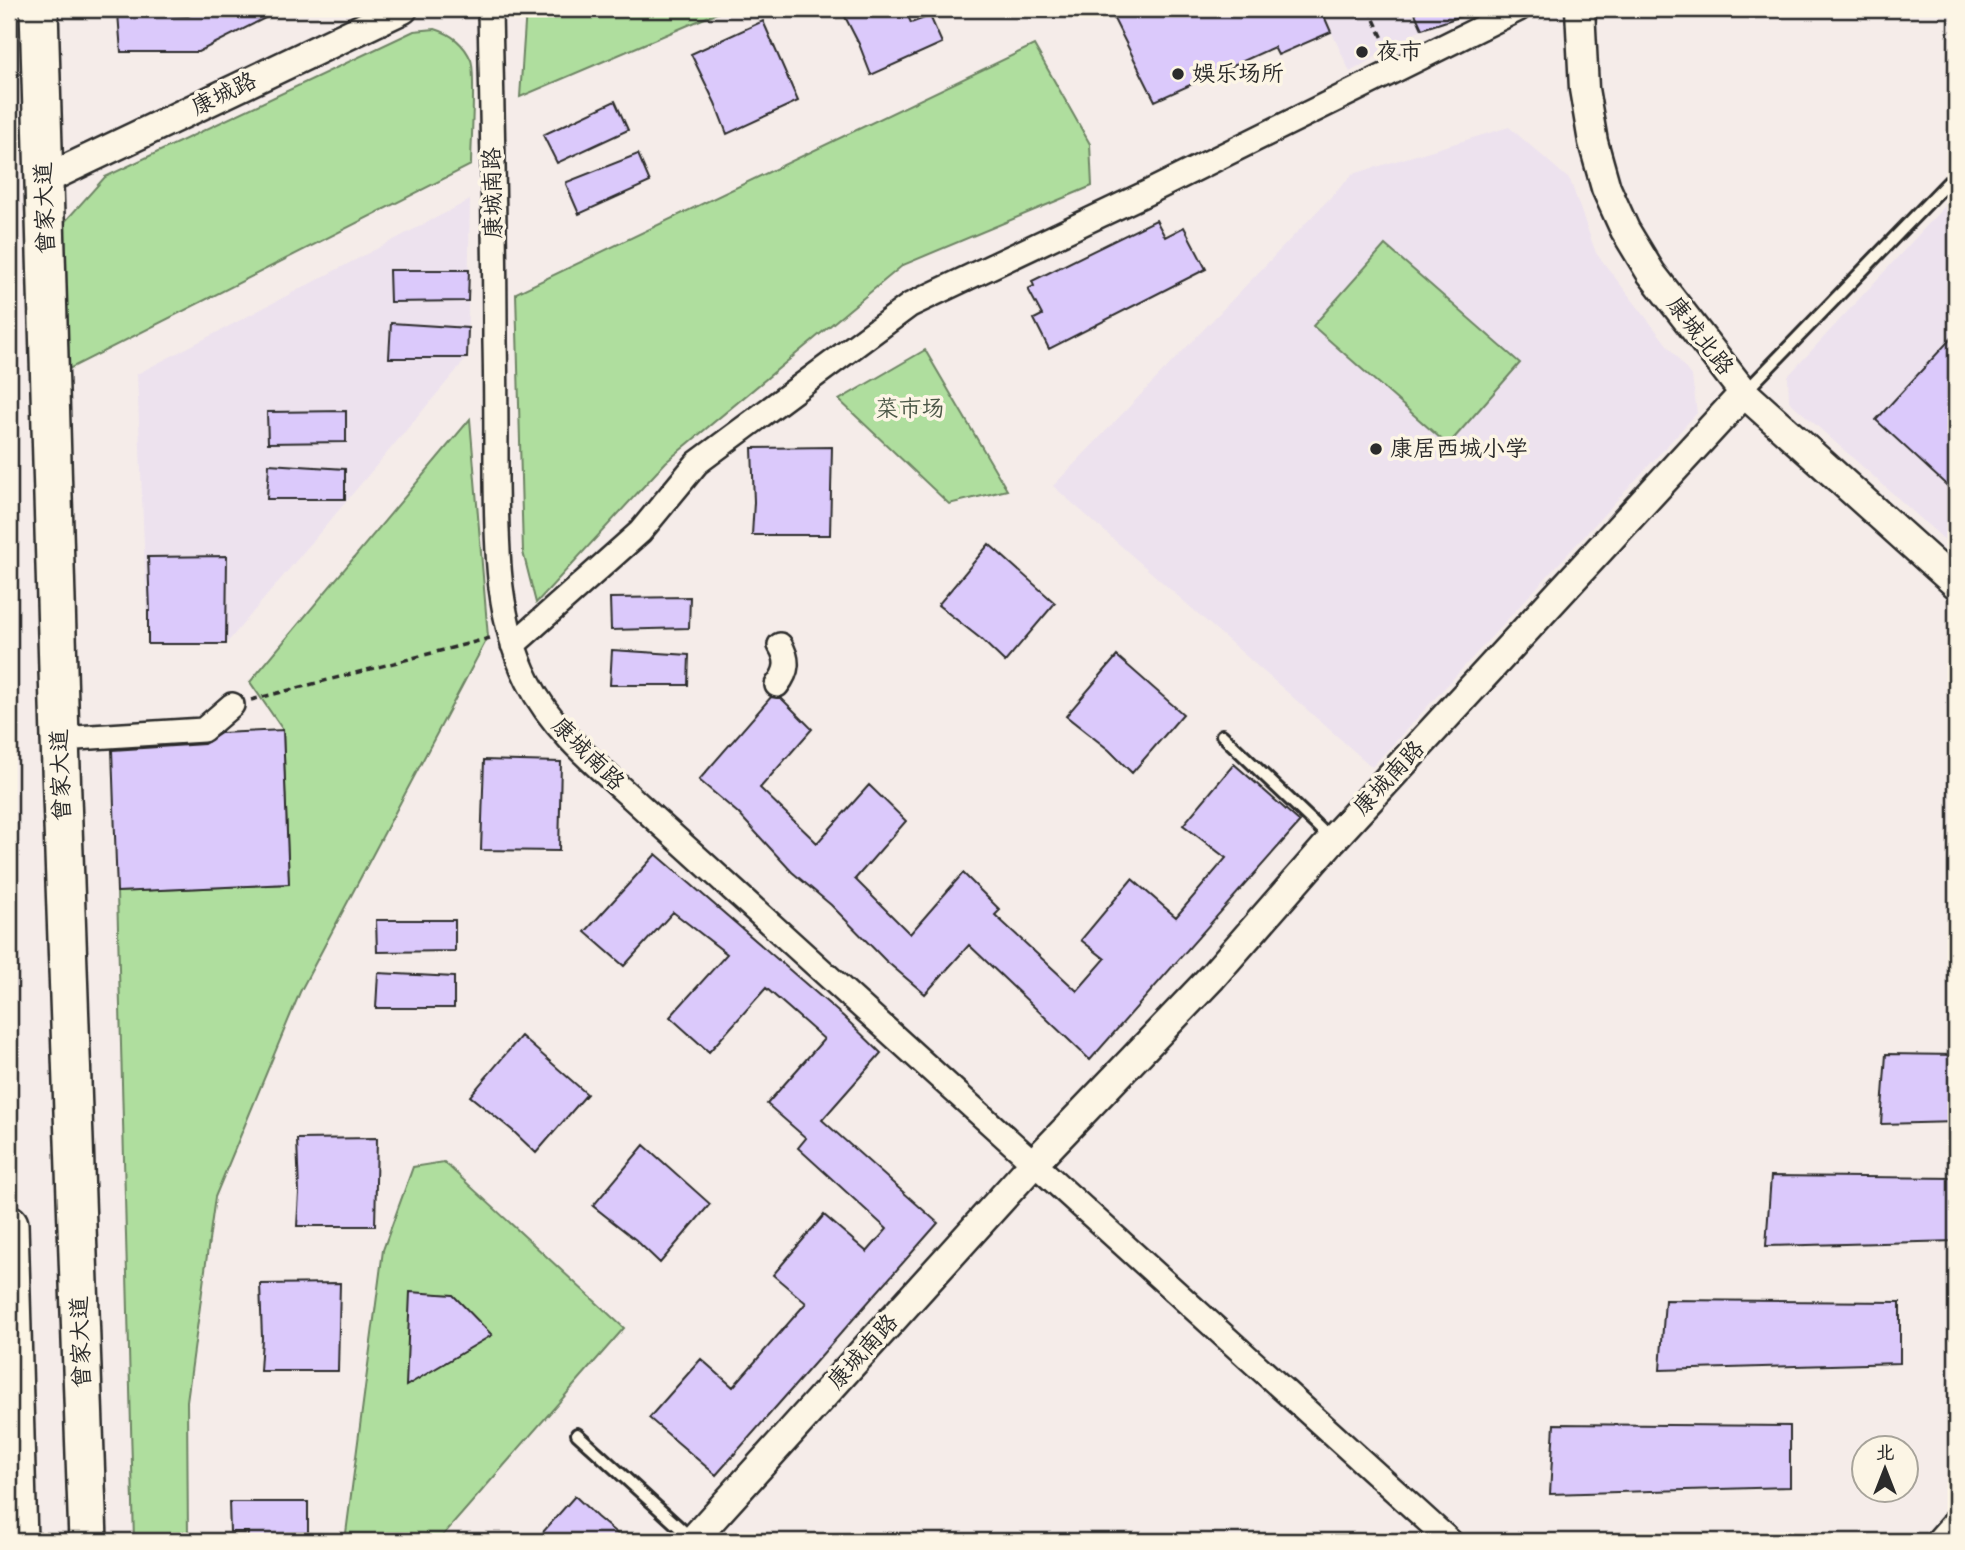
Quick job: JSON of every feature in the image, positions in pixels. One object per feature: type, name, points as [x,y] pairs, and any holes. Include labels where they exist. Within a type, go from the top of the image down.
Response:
[{"type":"highway","name":"曾家大道","points":[[39,9],[60,739],[88,1541]]},
{"type":"highway","points":[[9,1224],[18,1541]]},
{"type":"street","name":"康城路","points":[[44,180],[403,9]]},
{"type":"street","name":"康城南路","points":[[490,9],[497,554],[502,604],[513,645],[528,681],[566,737],[1034,1163]]},
{"type":"street","points":[[513,645],[640,532],[697,463],[910,305],[1151,191],[1519,9]]},
{"type":"street","name":"康城北路","points":[[1580,9],[1584,89],[1593,142],[1606,188],[1625,230],[1651,273],[1744,393],[1956,584]]},
{"type":"street","name":"康城南路","points":[[693,1541],[1034,1163],[1212,977],[1332,840],[1744,393]]},
{"type":"street","points":[[778,685],[787,667],[780,645]]},
{"type":"street","points":[[60,739],[203,730],[232,705]]},
{"type":"street","points":[[1034,1163],[1450,1541]]},
{"type":"street","points":[[1941,1541],[1956,1524]]},
{"type":"lane","points":[[1744,393],[1956,174]]},
{"type":"lane","points":[[1222,735],[1332,840]]},
{"type":"lane","points":[[577,1434],[693,1541]]},
{"type":"path","points":[[1369,9],[1398,69]]},
{"type":"path","points":[[232,705],[488,637],[513,645]]},
{"type":"shaded area","name":"夜市","points":[[1321,9],[1413,9],[1422,29],[1350,72]]},
{"type":"shaded area","name":"康居西城小学","points":[[1509,127],[1570,180],[1596,253],[1692,377],[1697,413],[1372,767],[1053,486],[1353,174]]},
{"type":"shaded area","points":[[1956,194],[1956,550],[1789,401],[1788,376]]},
{"type":"shaded area","points":[[470,200],[467,358],[226,644],[148,644],[137,374]]},
{"type":"green space","points":[[526,9],[726,9],[520,97]]},
{"type":"green space","points":[[435,29],[457,40],[471,60],[471,165],[65,371],[60,227],[105,177],[414,31]]},
{"type":"green space","points":[[1034,45],[1090,144],[1092,186],[903,265],[666,462],[536,603],[523,552],[516,293]]},
{"type":"green space","points":[[1385,245],[1520,363],[1448,445],[1313,326]]},
{"type":"green space","name":"菜市场","points":[[925,350],[1007,490],[949,504],[839,400]]},
{"type":"green space","points":[[470,419],[488,637],[300,992],[215,1197],[187,1401],[188,1541],[134,1541],[117,892],[289,884],[283,730],[250,682]]},
{"type":"green space","points":[[444,1162],[624,1328],[438,1541],[345,1541],[383,1250],[413,1167]]},
{"type":"building","points":[[202,9],[283,9],[198,52],[121,52],[118,13],[188,16]]},
{"type":"building","points":[[841,9],[905,9],[911,23],[930,16],[942,43],[871,75]]},
{"type":"building","name":"娱乐场所","points":[[1109,9],[1321,9],[1331,32],[1278,55],[1274,47],[1155,101]]},
{"type":"building","points":[[1413,9],[1473,9],[1474,12],[1422,29]]},
{"type":"building","points":[[763,21],[798,101],[727,134],[691,54]]},
{"type":"building","points":[[615,101],[628,130],[557,163],[543,135]]},
{"type":"building","points":[[638,154],[650,182],[579,214],[567,182]]},
{"type":"building","points":[[1156,220],[1165,237],[1184,227],[1206,269],[1049,349],[1034,319],[1042,315],[1028,289],[1034,286],[1032,281]]},
{"type":"building","points":[[389,270],[469,270],[468,301],[390,302]]},
{"type":"building","points":[[391,323],[468,328],[467,358],[389,358]]},
{"type":"building","points":[[1956,333],[1956,494],[1876,420]]},
{"type":"building","points":[[346,411],[346,442],[268,443],[267,412]]},
{"type":"building","points":[[832,447],[830,535],[752,535],[752,448]]},
{"type":"building","points":[[269,464],[345,469],[345,499],[267,499]]},
{"type":"building","points":[[989,544],[1055,603],[1005,662],[938,605]]},
{"type":"building","points":[[227,556],[226,644],[148,644],[148,557]]},
{"type":"building","points":[[690,597],[689,628],[611,630],[610,598]]},
{"type":"building","points":[[612,650],[689,655],[688,685],[610,685]]},
{"type":"building","points":[[1117,656],[1183,714],[1132,773],[1109,750],[1066,716]]},
{"type":"building","points":[[771,697],[781,698],[812,729],[760,788],[817,843],[869,785],[906,821],[855,879],[910,934],[963,873],[1000,910],[995,915],[1077,991],[1105,959],[1081,940],[1132,879],[1176,917],[1226,858],[1183,825],[1234,764],[1300,822],[1090,1060],[969,945],[925,994],[792,872],[738,813],[699,780]]},
{"type":"building","points":[[283,730],[289,884],[117,892],[112,750],[204,744],[221,733]]},
{"type":"building","points":[[484,760],[561,762],[559,851],[481,850]]},
{"type":"building","points":[[656,854],[844,1017],[881,1053],[822,1120],[938,1223],[716,1475],[649,1418],[701,1359],[733,1387],[806,1303],[773,1275],[824,1215],[867,1252],[887,1229],[798,1148],[806,1138],[767,1104],[824,1039],[766,988],[709,1052],[670,1017],[727,954],[673,912],[624,966],[585,932]]},
{"type":"building","points":[[376,920],[455,920],[455,951],[377,952]]},
{"type":"building","points":[[378,973],[454,977],[454,1008],[376,1008]]},
{"type":"building","points":[[521,1036],[587,1094],[536,1153],[470,1096]]},
{"type":"building","points":[[1886,1054],[1956,1055],[1956,1122],[1881,1124]]},
{"type":"building","points":[[377,1138],[375,1226],[297,1226],[297,1139]]},
{"type":"building","points":[[644,1145],[710,1204],[660,1263],[593,1206]]},
{"type":"building","points":[[1771,1176],[1956,1178],[1956,1241],[1766,1246]]},
{"type":"building","points":[[340,1283],[338,1371],[260,1371],[260,1284]]},
{"type":"building","points":[[410,1292],[453,1295],[492,1335],[406,1386]]},
{"type":"building","points":[[1665,1300],[1900,1302],[1900,1363],[1660,1370]]},
{"type":"building","points":[[1554,1424],[1790,1426],[1790,1487],[1550,1494]]},
{"type":"building","points":[[575,1496],[597,1517],[626,1541],[535,1541]]},
{"type":"building","points":[[229,1502],[308,1502],[308,1533],[287,1533],[287,1541],[247,1541],[248,1532],[230,1532]]},
{"type":"place","name":"夜市","points":[[1362,52]]},
{"type":"place","name":"娱乐场所","points":[[1178,74]]},
{"type":"place","name":"康居西城小学","points":[[1376,449]]}]
